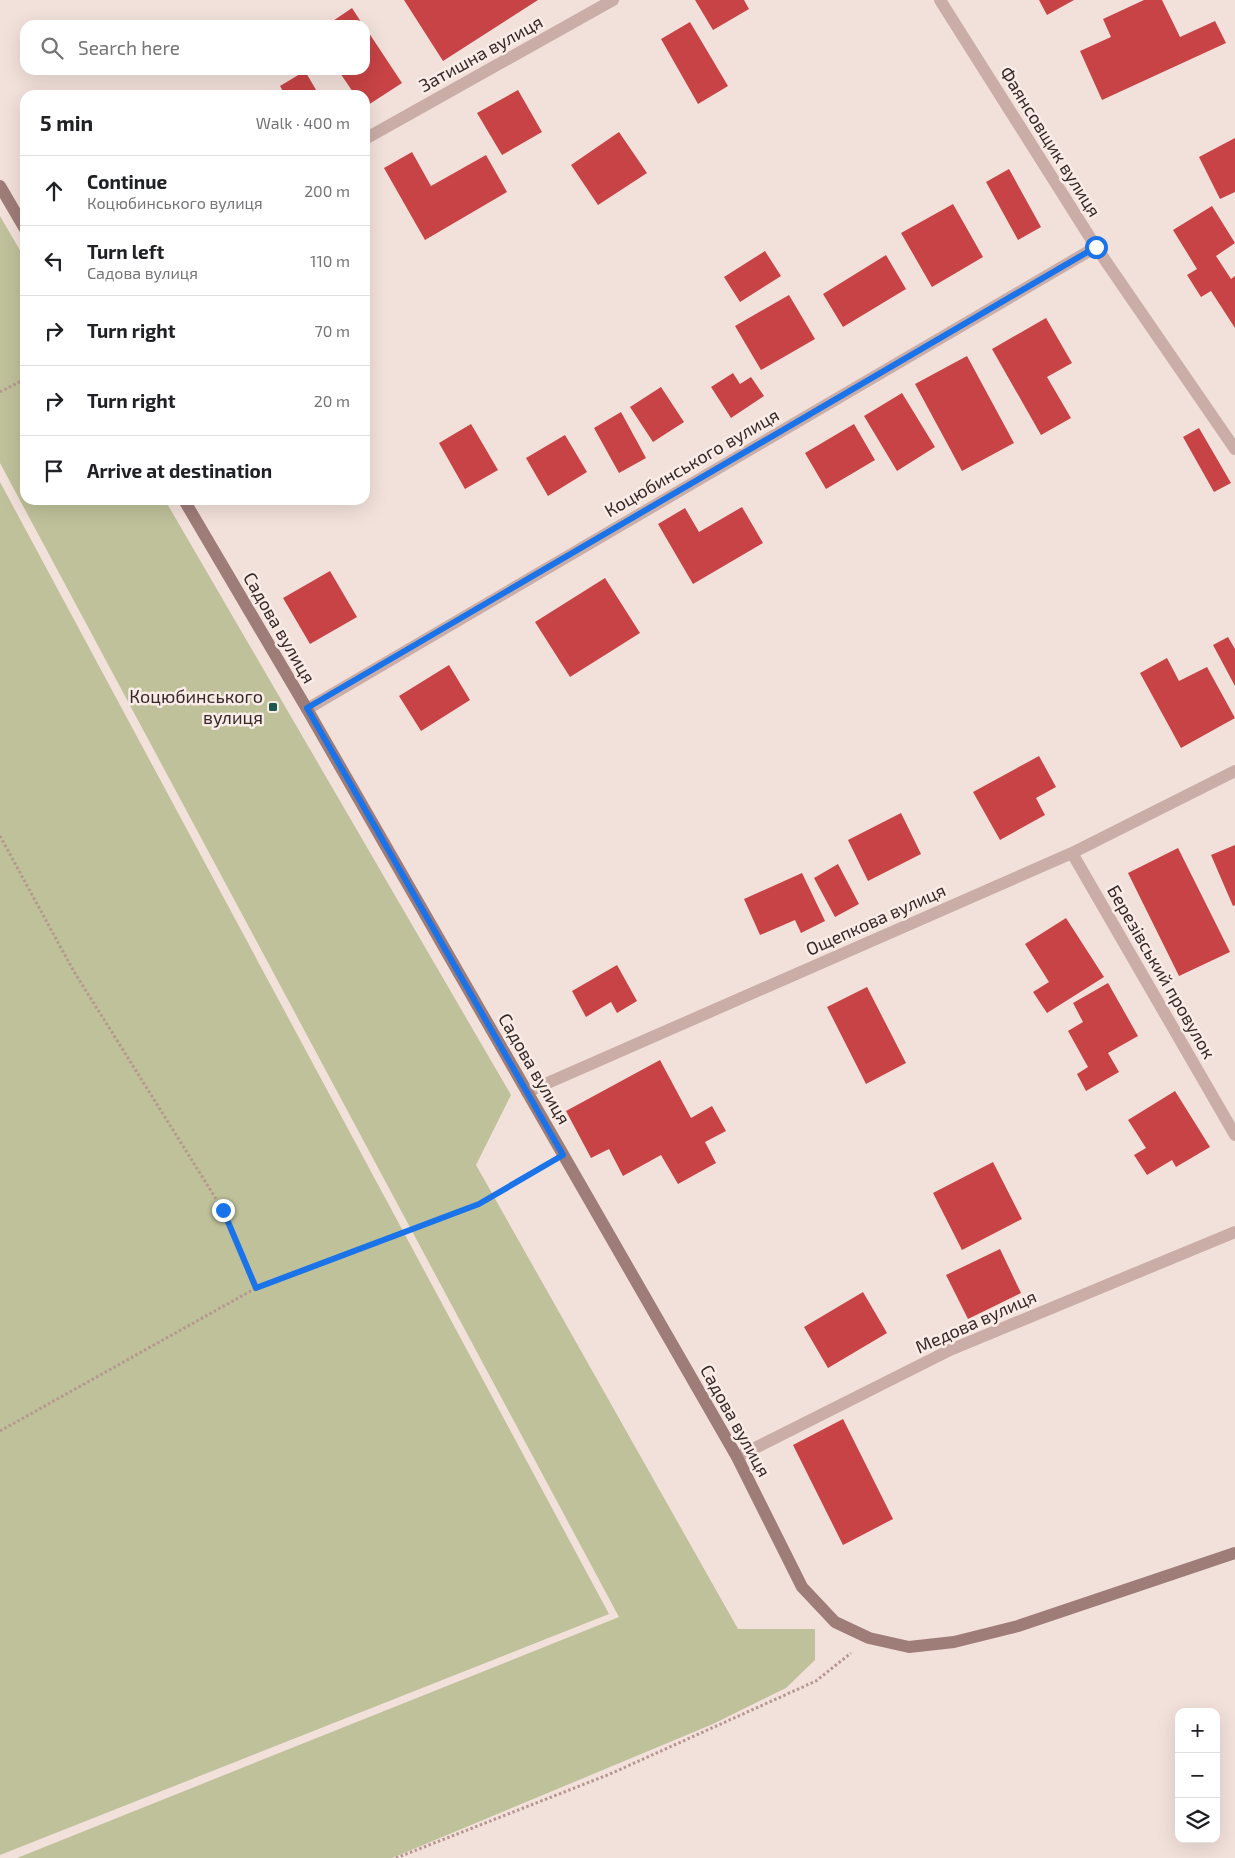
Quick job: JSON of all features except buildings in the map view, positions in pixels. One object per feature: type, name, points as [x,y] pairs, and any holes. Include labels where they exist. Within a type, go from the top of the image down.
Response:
[{"type":"street","name":"Затишна вулиця","points":[[370,136],[613,0]]},
{"type":"street","name":"Фаянсовщик вулиця","points":[[940,0],[1096,247],[1235,449]]},
{"type":"street","points":[[0,186],[20,220]]},
{"type":"street","name":"Коцюбинського вулиця","points":[[307,708],[1096,247]]},
{"type":"street","name":"Садова вулиця","points":[[187,505],[307,708],[737,1457],[802,1587],[835,1622],[869,1638],[909,1647],[954,1642],[1018,1626],[1235,1553]]},
{"type":"street","name":"Ощепкова вулиця","points":[[527,1092],[1072,853],[1235,771]]},
{"type":"street","name":"Березівський провулок","points":[[1072,853],[1235,1134]]},
{"type":"street","name":"Медова вулиця","points":[[737,1457],[950,1350],[1235,1232]]},
{"type":"path","points":[[0,392],[20,382]]},
{"type":"path","points":[[0,836],[73,970],[223,1210],[256,1288]]},
{"type":"path","points":[[0,1431],[256,1288],[479,1204],[563,1155]]},
{"type":"path","points":[[396,1858],[610,1774],[816,1681],[869,1638]]},
{"type":"green space","points":[[0,216],[20,250],[20,500],[0,463]]},
{"type":"green space","points":[[0,482],[609,1614],[0,1855]]},
{"type":"green space","points":[[23,505],[168,505],[511,1095],[476,1165],[738,1629],[815,1629],[815,1660],[786,1688],[713,1724],[392,1858],[17,1858],[619,1617]]},
{"type":"place","name":"Коцюбинського вулиця","points":[[273,707]]},
{"type":"route","points":[[223,1210],[256,1288],[479,1204],[563,1155],[307,708],[1096,247]]}]
